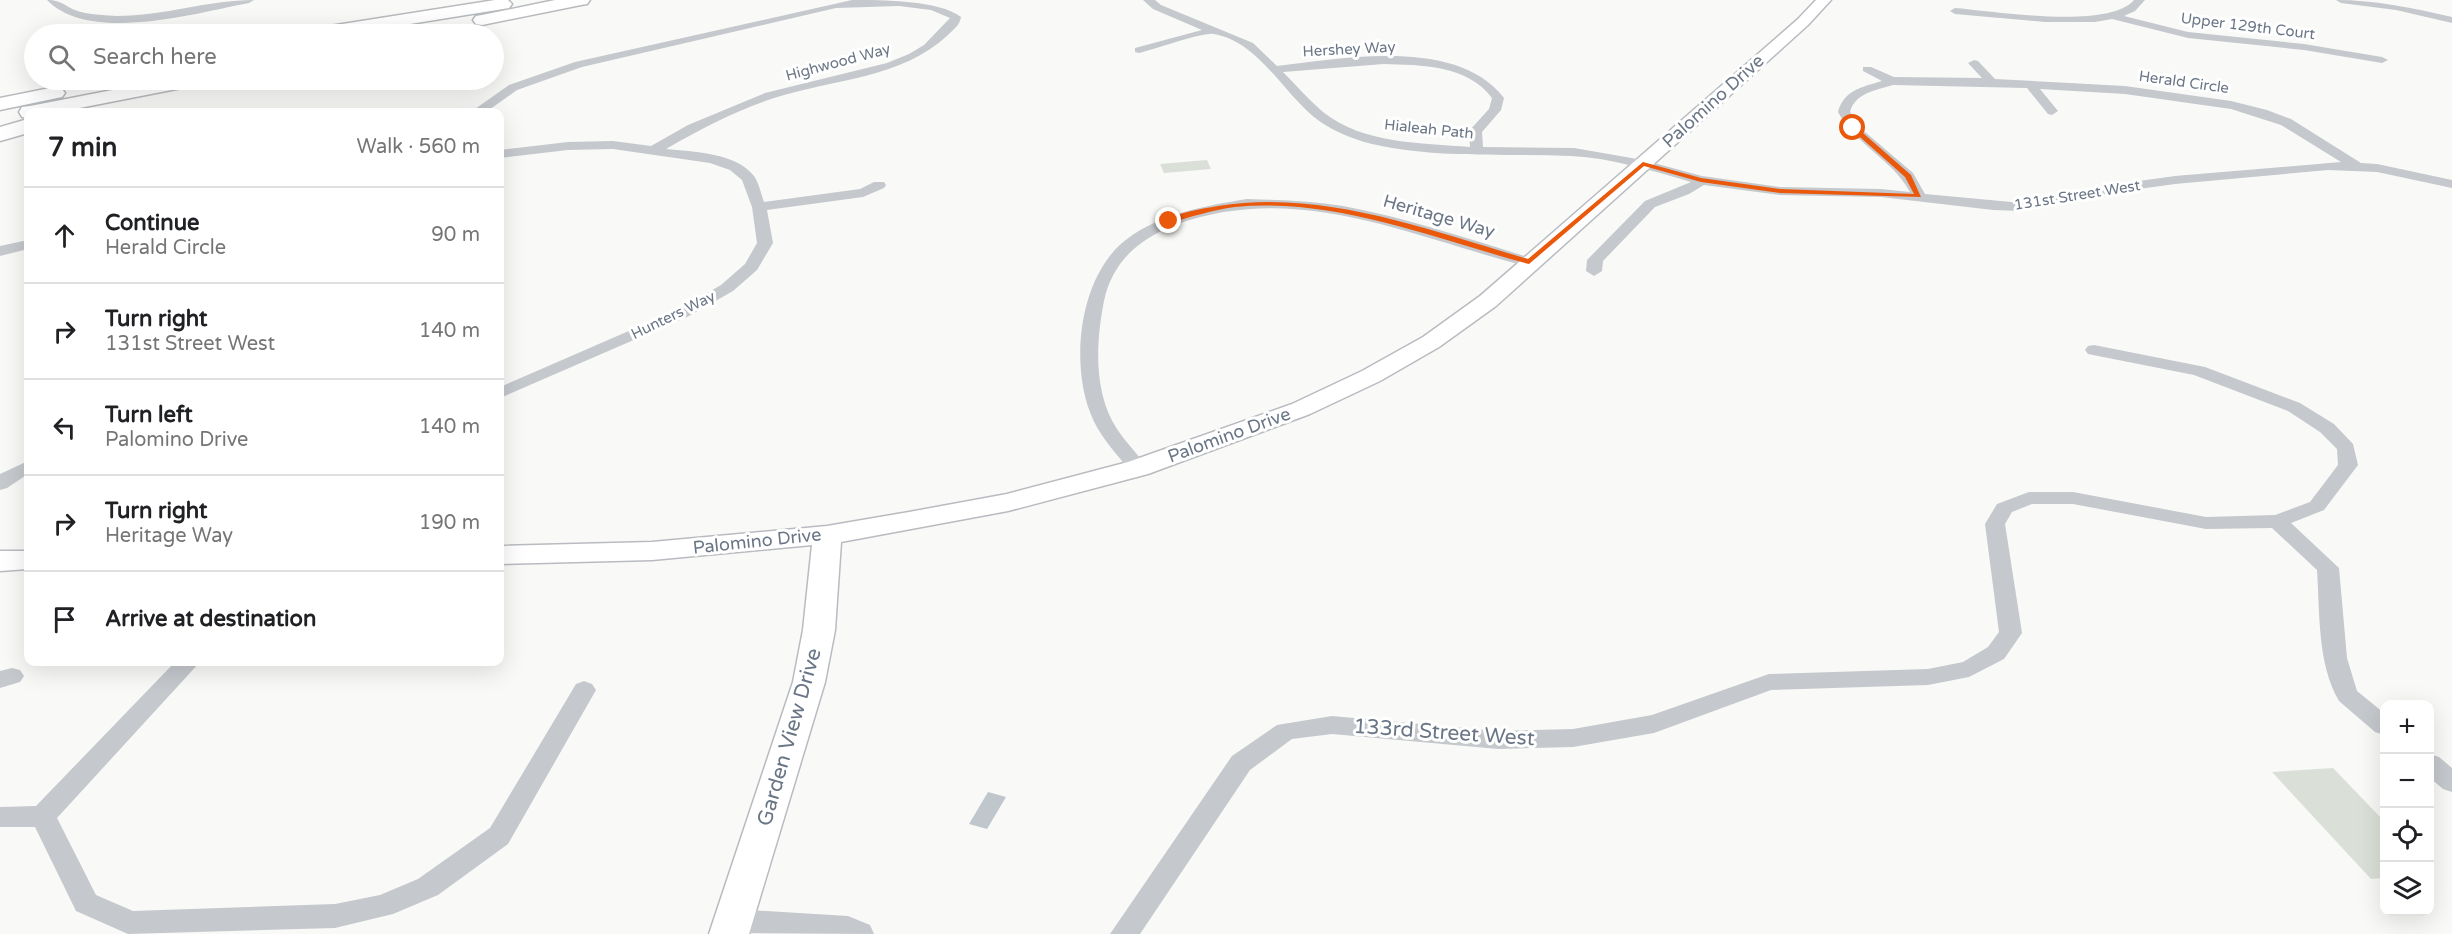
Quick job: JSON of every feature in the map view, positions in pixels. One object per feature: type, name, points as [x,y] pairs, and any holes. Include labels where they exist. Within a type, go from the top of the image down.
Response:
[{"type":"highway","points":[[402,24],[522,0]]},
{"type":"highway","points":[[462,24],[581,0]]},
{"type":"highway","points":[[379,24],[503,4]]},
{"type":"highway","points":[[0,85],[24,82]]},
{"type":"highway","points":[[0,104],[72,90]]},
{"type":"highway","points":[[56,108],[152,90]]},
{"type":"highway","points":[[98,108],[166,90]]},
{"type":"highway","points":[[0,119],[24,114]]},
{"type":"highway","points":[[0,134],[24,127]]},
{"type":"street","points":[[52,0],[78,15],[125,18],[172,13],[249,0]]},
{"type":"street","name":"Hialeah Path","points":[[1148,0],[1157,7],[1249,45],[1319,115],[1345,130],[1373,140],[1406,146],[1478,151],[1574,152],[1643,164]]},
{"type":"street","name":"Palomino Drive","points":[[504,555],[652,551],[827,534],[1008,502],[1138,468],[1301,409],[1371,376],[1431,342],[1478,308],[1803,22],[1821,0]]},
{"type":"street","points":[[1955,11],[2060,20],[2112,16],[2130,10],[2140,0]]},
{"type":"street","points":[[2340,0],[2426,10],[2452,20]]},
{"type":"street","name":"Highwood Way","points":[[483,108],[511,88],[542,75],[579,64],[837,5],[872,1],[924,2],[940,6],[956,16],[955,22],[913,56],[891,65],[769,96],[693,128],[654,150]]},
{"type":"street","name":"Upper 129th Court","points":[[2112,16],[2188,35],[2304,47],[2382,60]]},
{"type":"street","points":[[1139,50],[1214,30]]},
{"type":"street","name":"Hershey Way","points":[[1274,70],[1385,59],[1426,62],[1462,71],[1487,84],[1498,98],[1495,110],[1475,131],[1478,151]]},
{"type":"street","points":[[1974,63],[1992,82]]},
{"type":"street","points":[[1867,69],[1892,81]]},
{"type":"street","points":[[2114,77],[2125,90]]},
{"type":"street","name":"Herald Circle","points":[[1919,196],[1908,176],[1853,128],[1844,112],[1847,101],[1857,93],[1892,81],[1992,82],[2125,90],[2231,105],[2263,113],[2286,122],[2356,166]]},
{"type":"street","points":[[2031,85],[2052,111]]},
{"type":"street","name":"Hunters Way","points":[[504,154],[567,146],[613,145],[712,159],[735,167],[748,178],[759,207],[765,243],[751,267],[727,288],[683,313],[504,391]]},
{"type":"street","name":"131st Street West","points":[[1643,164],[1701,180],[1780,191],[1919,196],[1993,206],[2022,207],[2110,189],[2175,180],[2328,166],[2356,166],[2422,176],[2452,184]]},
{"type":"street","points":[[1594,271],[1595,260],[1650,204],[1660,198],[1689,189],[1701,180]]},
{"type":"street","points":[[759,207],[863,193],[879,185]]},
{"type":"street","name":"Heritage Way","points":[[1138,468],[1107,427],[1093,394],[1088,346],[1097,289],[1105,269],[1120,251],[1141,236],[1169,221],[1200,211],[1236,205],[1311,206],[1381,219],[1529,262]]},
{"type":"street","points":[[0,251],[24,245]]},
{"type":"street","name":"133rd Street West","points":[[1124,934],[1241,763],[1286,731],[1332,725],[1498,740],[1573,738],[1654,724],[1769,682],[1928,677],[1969,669],[1996,653],[2011,633],[1995,524],[2004,508],[2029,498],[2073,498],[2206,523],[2277,521],[2317,506],[2348,465],[2346,448],[2327,428],[2294,407],[2199,371],[2094,350]]},
{"type":"street","points":[[0,484],[24,469]]},
{"type":"street","points":[[2277,521],[2328,568],[2335,658],[2347,695],[2380,722]]},
{"type":"street","name":"Garden View Drive","points":[[731,927],[809,682],[819,630],[827,534]]},
{"type":"street","points":[[0,561],[24,561]]},
{"type":"street","points":[[0,817],[43,816],[184,666]]},
{"type":"street","points":[[43,816],[86,903],[131,923],[335,916],[383,906],[428,887],[499,836],[584,690]]},
{"type":"street","points":[[2434,767],[2452,782]]},
{"type":"street","points":[[731,927],[848,928],[860,934]]},
{"type":"shaded area","points":[[1207,160],[1211,169],[1164,173],[1160,164]]},
{"type":"shaded area","points":[[2333,768],[2380,817],[2380,878],[2371,879],[2272,772]]},
{"type":"shaded area","points":[[988,792],[1006,797],[987,829],[969,824]]},
{"type":"route","points":[[1169,221],[1200,211],[1236,205],[1311,206],[1381,219],[1529,262],[1643,164],[1701,180],[1780,191],[1919,196],[1908,176],[1853,128]]}]
